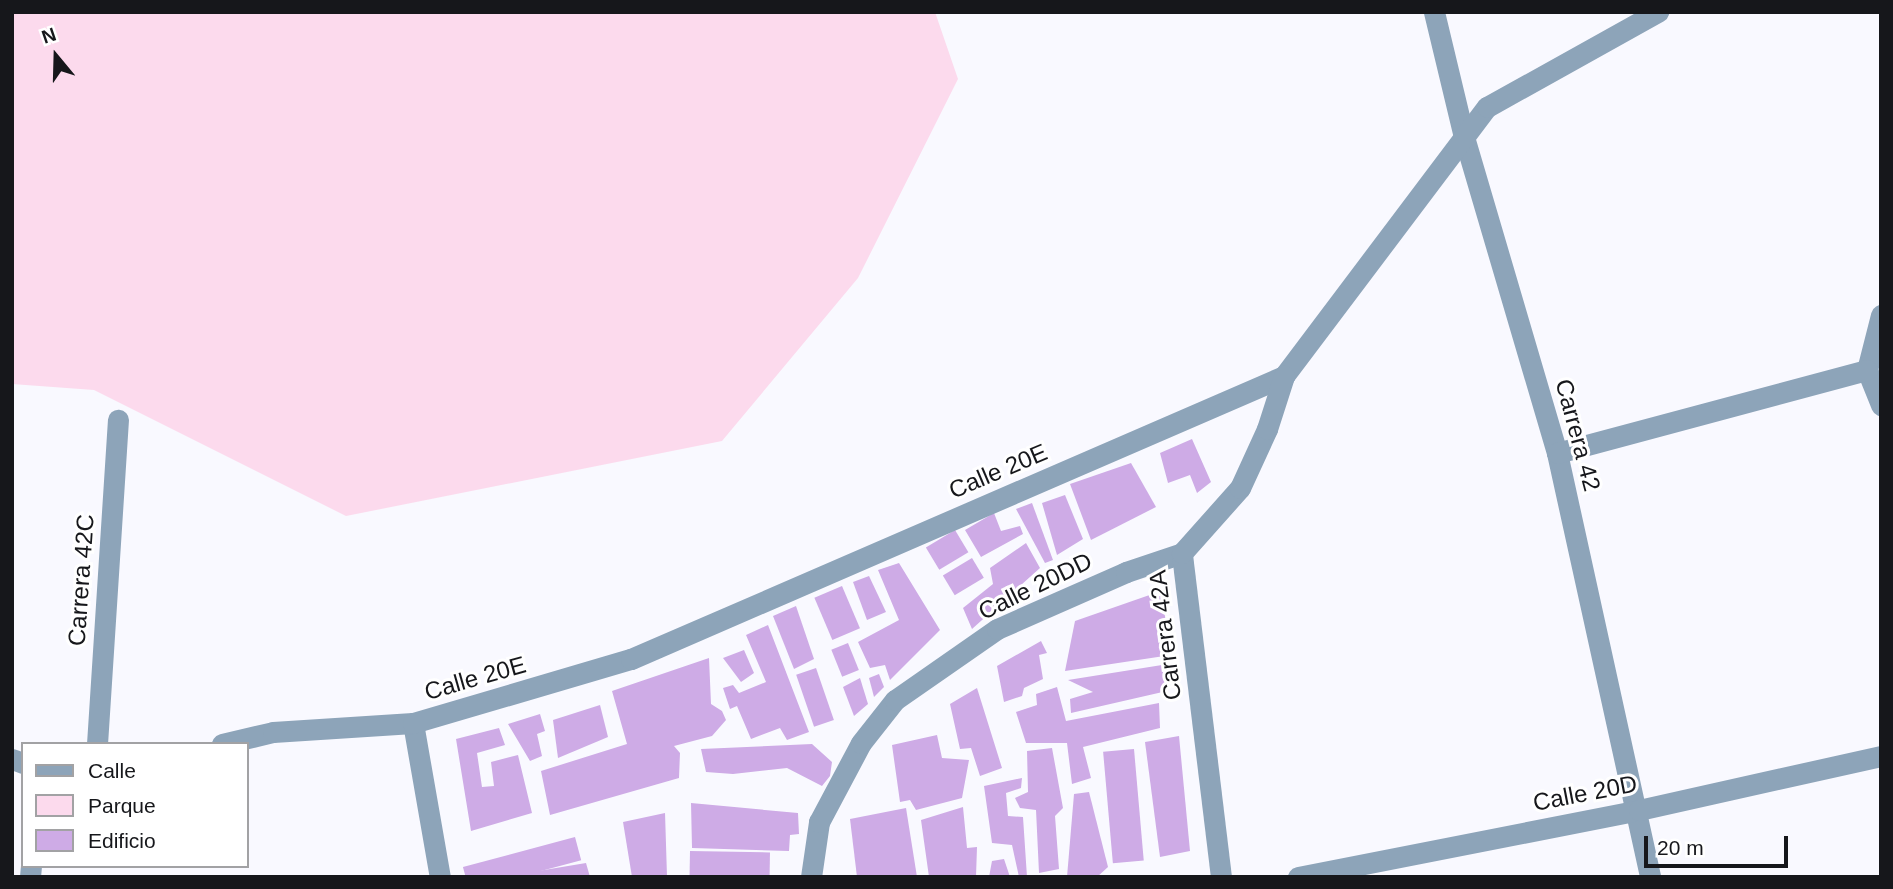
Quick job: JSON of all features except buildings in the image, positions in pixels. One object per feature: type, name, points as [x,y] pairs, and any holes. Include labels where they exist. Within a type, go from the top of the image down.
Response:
[{"type":"street","name":"Carrera 42","points":[[1434,12],[1464,137],[1557,453],[1639,810],[1650,877]]},
{"type":"street","name":"Calle 20E","points":[[230,742],[273,732],[413,723],[631,659],[1283,376],[1487,107],[1658,12]]},
{"type":"street","points":[[1881,315],[1867,370],[1881,405]]},
{"type":"street","points":[[1557,453],[1867,370]]},
{"type":"street","name":"Carrera 42A","points":[[1221,877],[1182,553],[1240,488],[1267,429],[1283,376]]},
{"type":"street","name":"Carrera 42C","points":[[97,742],[118,420]]},
{"type":"street","name":"Calle 20DD","points":[[811,877],[819,822],[862,743],[895,700],[997,629],[1126,572],[1182,553]]},
{"type":"street","points":[[413,723],[440,877]]},
{"type":"street","name":"Calle 20D","points":[[1298,877],[1639,810],[1881,756]]},
{"type":"green space","points":[[12,12],[935,12],[958,79],[858,278],[722,441],[346,516],[94,390],[12,384]]}]
